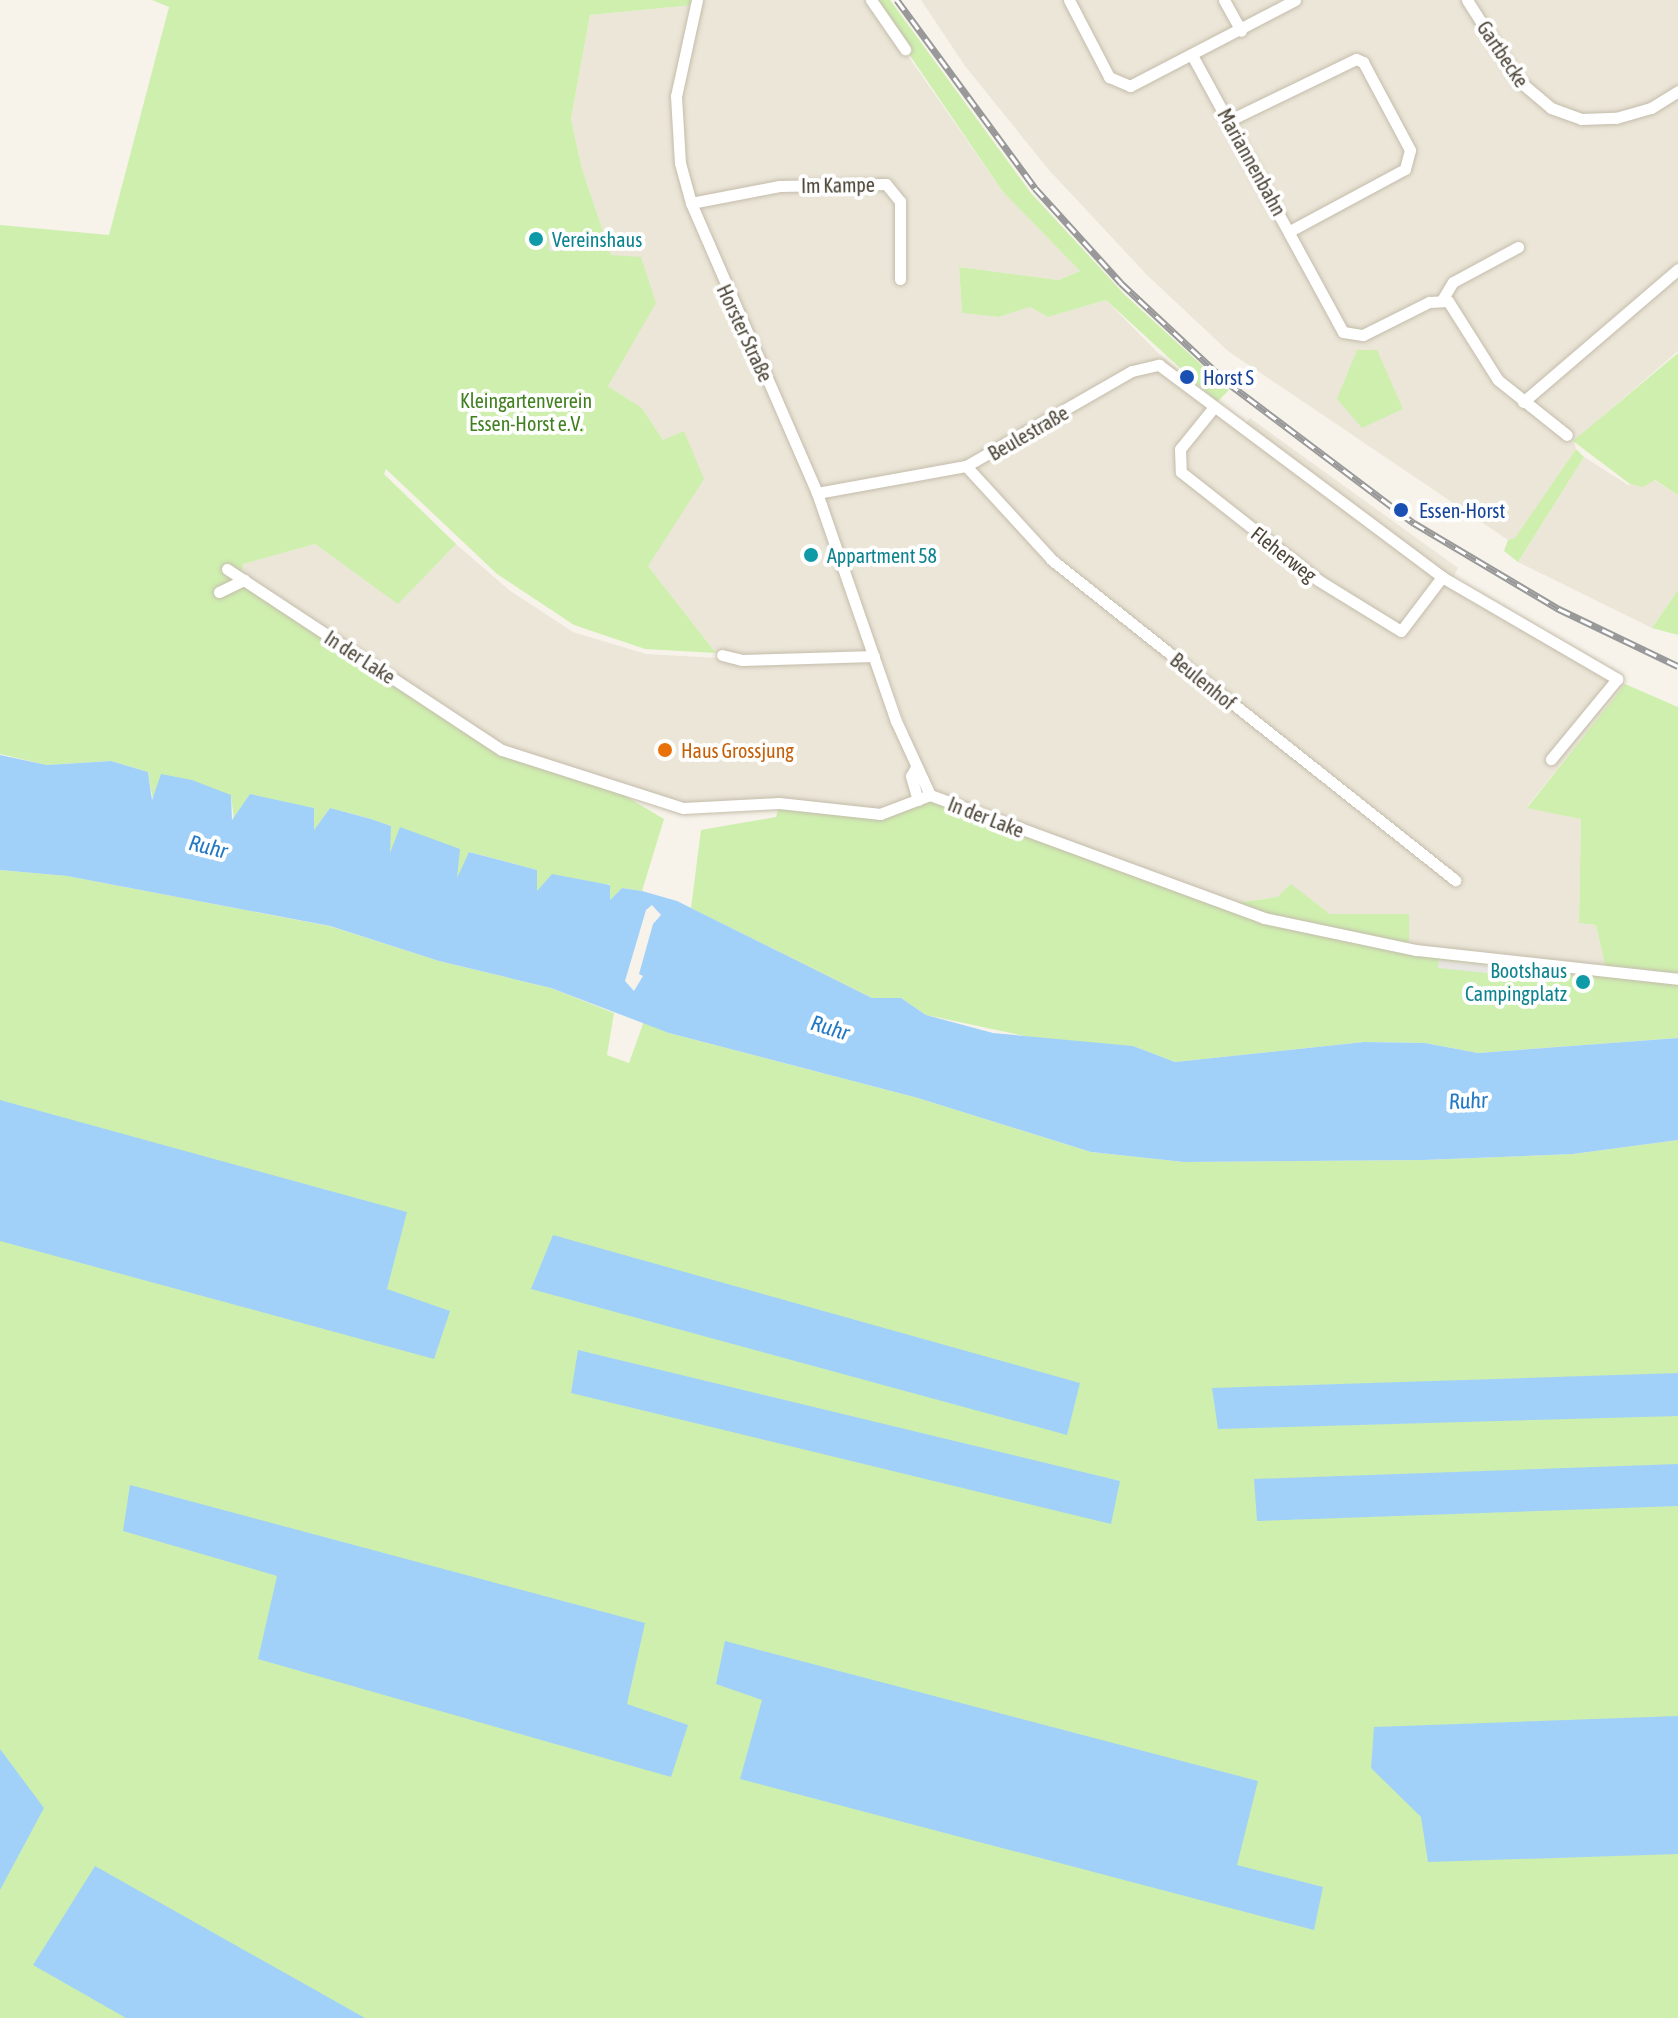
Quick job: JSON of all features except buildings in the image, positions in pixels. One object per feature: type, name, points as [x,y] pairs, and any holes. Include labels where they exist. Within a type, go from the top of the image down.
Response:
[{"type":"street","name":"Horster Straße","points":[[697,0],[676,96],[680,163],[691,203],[817,493],[915,769],[930,795]]},
{"type":"street","points":[[871,0],[905,49]]},
{"type":"street","points":[[1069,0],[1116,84],[1134,86],[1295,0]]},
{"type":"street","points":[[1224,0],[1241,31]]},
{"type":"street","name":"Gartbecke","points":[[1467,0],[1518,80],[1559,112],[1581,119],[1616,118],[1651,108],[1678,91]]},
{"type":"street","name":"Mariannenbahn","points":[[1193,57],[1230,120],[1338,324],[1350,336],[1368,334],[1442,300],[1453,282],[1518,247]]},
{"type":"street","points":[[1230,120],[1356,59],[1363,62],[1411,156],[1405,169],[1290,231]]},
{"type":"street","name":"Im Kampe","points":[[691,203],[779,186],[886,184],[900,201],[900,279]]},
{"type":"street","points":[[1523,402],[1678,269]]},
{"type":"street","points":[[1442,300],[1456,308],[1493,374],[1523,402],[1567,435]]},
{"type":"street","name":"Beulestraße","points":[[817,493],[966,466],[1142,366],[1159,365],[1179,377],[1214,407]]},
{"type":"street","points":[[1214,407],[1442,577],[1617,679],[1551,759]]},
{"type":"street","name":"Fleherweg","points":[[1214,407],[1180,449],[1181,472],[1318,580],[1401,631],[1442,577]]},
{"type":"street","name":"Beulenhof","points":[[966,466],[1052,560],[1455,880]]},
{"type":"street","name":"In der Lake","points":[[227,569],[521,758],[683,808],[779,803],[880,814],[930,795],[1264,918],[1416,950],[1678,979]]},
{"type":"street","points":[[219,592],[244,580]]},
{"type":"street","points":[[722,655],[755,661],[874,656]]},
{"type":"street","name":"Horster Straße","points":[[915,769],[911,776],[918,800]]},
{"type":"shaded area","points":[[702,0],[869,0],[1003,192],[1080,271],[1059,280],[959,267],[962,313],[999,317],[1030,307],[1048,317],[1106,300],[1157,352],[1245,424],[1250,418],[1458,568],[1450,585],[1625,684],[1527,807],[1581,819],[1579,923],[1596,925],[1606,970],[1409,947],[1409,914],[1330,914],[1291,885],[1277,897],[1229,904],[931,793],[819,493],[706,242],[683,166],[681,100]]},
{"type":"shaded area","points":[[921,0],[1678,0],[1678,351],[1574,441],[1576,449],[1515,539],[1508,540],[1228,351],[1147,275],[1049,170],[965,66]]},
{"type":"shaded area","points":[[694,5],[682,50],[679,163],[817,493],[928,795],[878,813],[779,801],[683,806],[503,748],[241,576],[243,564],[315,544],[398,603],[456,544],[509,590],[573,632],[646,654],[720,658],[648,566],[663,440],[642,408],[608,386],[611,255],[582,169],[571,119],[590,15]]},
{"type":"shaded area","points":[[549,232],[586,232],[585,251],[549,251]]},
{"type":"shaded area","points":[[1584,457],[1628,485],[1654,480],[1678,495],[1678,590],[1652,628],[1518,562]]},
{"type":"shaded area","points":[[1439,960],[1512,967],[1512,980],[1497,974],[1438,968]]},
{"type":"green space","name":"Kleingartenverein Essen-Horst e.V.","points":[[152,0],[695,0],[694,5],[590,15],[571,119],[582,169],[611,255],[641,257],[656,303],[608,386],[642,408],[663,440],[684,431],[704,479],[648,566],[716,653],[645,649],[574,625],[497,574],[386,469],[384,474],[456,544],[398,604],[315,544],[243,564],[241,575],[519,761],[622,794],[664,819],[642,891],[622,888],[610,900],[610,884],[537,891],[537,870],[470,852],[458,878],[388,853],[391,826],[371,819],[330,808],[314,830],[314,808],[288,803],[234,820],[231,795],[153,800],[148,772],[111,761],[47,765],[0,754],[0,225],[109,235],[169,7]]},
{"type":"green space","points":[[872,0],[890,0],[1031,193],[1125,295],[1229,390],[1217,402],[1106,300],[1048,317],[1030,307],[999,317],[962,313],[959,267],[1059,280],[1080,271],[1003,192]]},
{"type":"green space","points":[[1357,350],[1377,350],[1403,409],[1362,428],[1337,399]]},
{"type":"green space","points":[[1678,353],[1678,495],[1655,480],[1643,487],[1630,484],[1573,441]]},
{"type":"green space","points":[[1576,449],[1584,457],[1518,562],[1504,551],[1508,540],[1515,538]]},
{"type":"green space","points":[[1678,590],[1678,635],[1652,628]]},
{"type":"green space","points":[[1625,684],[1678,707],[1678,973],[1606,970],[1596,925],[1579,923],[1581,819],[1527,808]]},
{"type":"green space","points":[[930,797],[1229,904],[1277,897],[1291,884],[1330,914],[1409,914],[1409,947],[1678,981],[1678,1038],[1478,1053],[1425,1043],[1364,1042],[1175,1062],[1133,1046],[1062,1044],[926,1015],[901,998],[872,998],[691,908],[701,830],[776,817],[779,806],[880,817]]},
{"type":"green space","points":[[0,870],[67,876],[329,926],[439,961],[551,988],[614,1013],[607,1055],[629,1063],[644,1021],[669,1033],[918,1098],[1091,1152],[1184,1162],[1423,1160],[1573,1154],[1678,1140],[1678,2018],[0,2018]]},
{"type":"water","name":"Ruhr","points":[[0,755],[47,765],[111,761],[148,772],[152,800],[161,774],[192,780],[231,795],[232,820],[250,794],[314,808],[314,830],[330,808],[371,819],[391,826],[390,853],[400,827],[460,849],[457,878],[469,852],[537,870],[537,891],[552,874],[610,885],[610,900],[622,888],[642,891],[677,901],[872,998],[901,998],[926,1015],[993,1033],[1133,1046],[1175,1062],[1364,1042],[1425,1043],[1478,1053],[1678,1038],[1678,1140],[1573,1154],[1423,1160],[1184,1162],[1091,1152],[918,1098],[669,1033],[551,988],[439,961],[330,926],[67,876],[0,870]]},
{"type":"water","points":[[0,1100],[407,1212],[387,1289],[450,1311],[434,1359],[0,1241]]},
{"type":"water","points":[[553,1235],[1080,1383],[1067,1435],[531,1289]]},
{"type":"water","points":[[578,1350],[1120,1481],[1111,1524],[571,1393]]},
{"type":"water","points":[[1678,1373],[1678,1416],[1218,1429],[1212,1388]]},
{"type":"water","points":[[1678,1464],[1678,1506],[1257,1521],[1254,1479]]},
{"type":"water","points":[[130,1485],[645,1623],[627,1704],[688,1725],[671,1777],[258,1659],[277,1576],[123,1531]]},
{"type":"water","points":[[725,1641],[1258,1781],[1237,1865],[1323,1887],[1314,1930],[740,1779],[762,1700],[716,1684]]},
{"type":"water","points":[[1678,1716],[1678,1854],[1428,1862],[1421,1817],[1371,1768],[1374,1727]]},
{"type":"water","points":[[0,1749],[44,1808],[0,1890]]},
{"type":"water","points":[[95,1866],[365,2018],[126,2018],[33,1965]]},
{"type":"pier","points":[[652,905],[661,915],[653,924],[639,974],[643,976],[634,991],[625,981],[646,910]]},
{"type":"railway","points":[[897,0],[1035,188],[1121,283],[1228,383],[1414,523],[1559,609],[1678,666]]},
{"type":"place","name":"Vereinshaus","points":[[536,239]]},
{"type":"place","name":"Horst S","points":[[1187,377]]},
{"type":"place","name":"Essen-Horst","points":[[1401,510]]},
{"type":"place","name":"Appartment 58","points":[[811,555]]},
{"type":"place","name":"Haus Grossjung","points":[[665,750]]},
{"type":"place","name":"Bootshaus Campingplatz","points":[[1583,982]]}]
